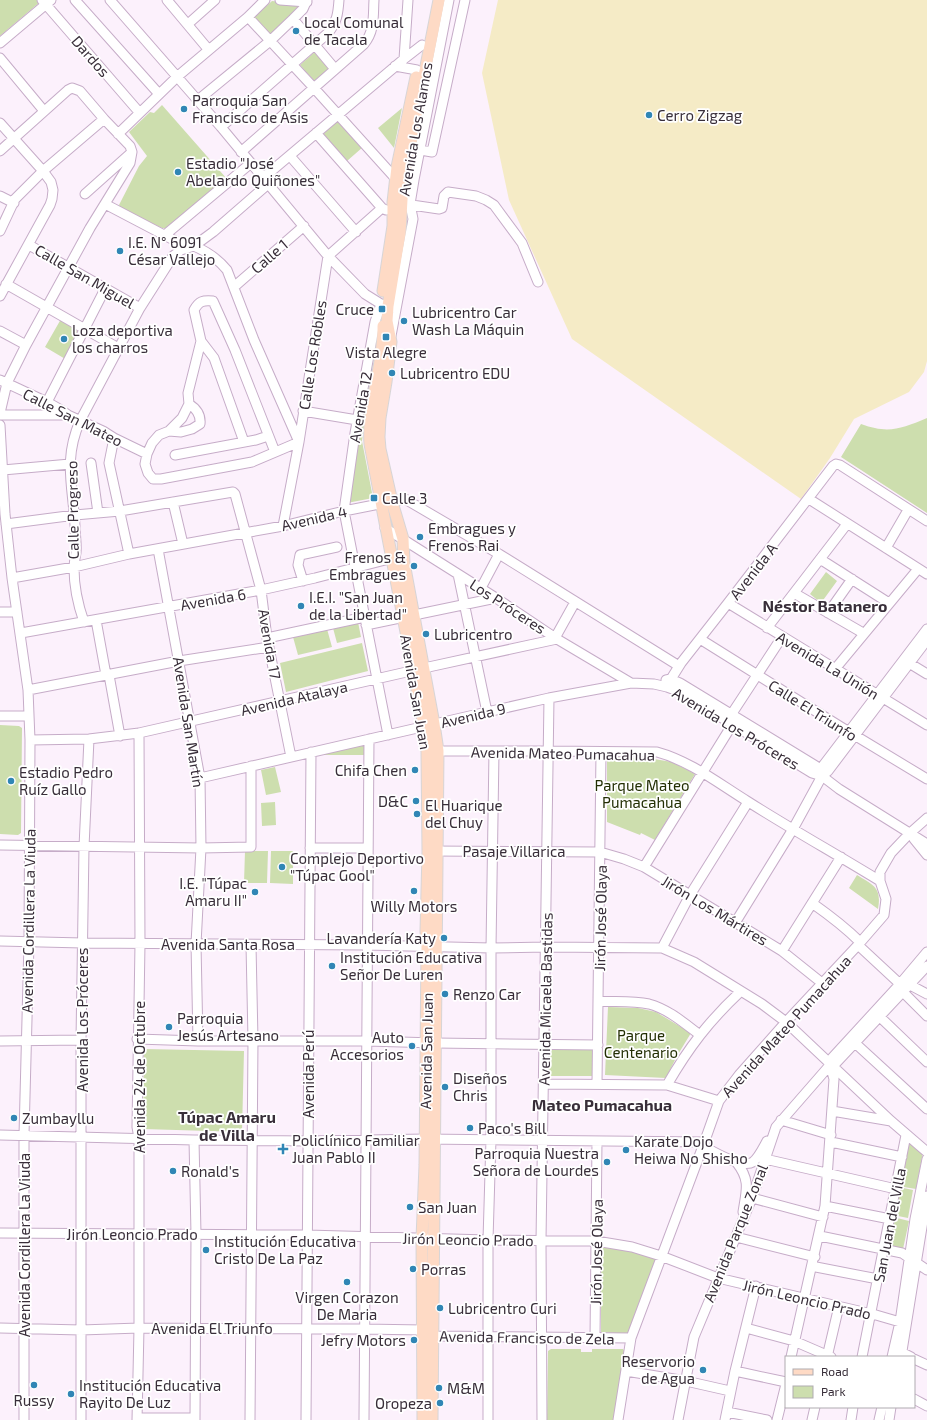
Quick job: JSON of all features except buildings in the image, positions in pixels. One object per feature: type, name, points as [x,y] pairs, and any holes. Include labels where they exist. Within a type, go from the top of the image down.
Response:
[{"type":"main road","name":"Avenida Los Alamos","points":[[388,306],[384,287],[393,226],[404,180],[418,70],[432,38],[431,0]]},
{"type":"main road","name":"Avenida Los Alamos","points":[[404,180],[414,149],[439,0]]},
{"type":"main road","name":"Avenida Los Alamos","points":[[388,306],[400,233],[399,205]]},
{"type":"main road","name":"Avenida San Juan","points":[[388,306],[387,321],[390,342],[379,437],[386,502],[386,528],[391,558],[408,616],[429,725],[432,752],[433,851],[430,1139],[434,1238],[432,1420]]},
{"type":"main road","name":"Avenida San Juan","points":[[388,306],[383,328],[382,347],[369,435],[371,453],[386,502],[403,539],[408,616]]},
{"type":"main road","name":"Avenida San Juan","points":[[423,1420],[422,1238],[430,1139]]},
{"type":"street","points":[[75,0],[159,94]]},
{"type":"street","points":[[167,0],[208,49]]},
{"type":"street","points":[[188,24],[215,0]]},
{"type":"street","points":[[118,134],[139,112],[178,76],[265,0]]},
{"type":"street","points":[[198,100],[270,41],[303,9],[307,1],[280,0]]},
{"type":"street","points":[[221,126],[328,33],[335,24],[338,16],[339,0]]},
{"type":"street","points":[[242,152],[364,44],[370,36],[372,30],[374,0]]},
{"type":"street","points":[[404,59],[408,0]]},
{"type":"street","points":[[448,0],[432,38],[457,37]]},
{"type":"street","points":[[414,149],[432,152],[465,0]]},
{"type":"street","points":[[0,44],[46,1]]},
{"type":"street","name":"Dardos","points":[[46,1],[139,112]]},
{"type":"street","points":[[116,2],[328,256],[365,294],[388,306]]},
{"type":"street","points":[[248,16],[338,115],[404,180],[399,205]]},
{"type":"street","points":[[293,19],[336,68]]},
{"type":"street","name":"Calle Progreso","points":[[84,622],[78,600],[74,567],[76,552],[70,464],[73,436],[98,386],[120,349],[140,308],[173,256],[181,250],[191,247],[213,232],[290,156],[395,66],[432,38]]},
{"type":"street","points":[[0,58],[44,111]]},
{"type":"street","points":[[395,66],[418,70]]},
{"type":"street","points":[[0,151],[72,88],[80,91],[130,146],[132,152],[130,163],[105,204],[26,345],[3,381],[0,414],[68,416]]},
{"type":"street","points":[[1,227],[15,199],[43,171],[104,119]]},
{"type":"street","points":[[0,123],[43,171],[51,182],[53,190],[52,199],[29,245],[0,296]]},
{"type":"street","points":[[316,133],[382,208]]},
{"type":"street","points":[[85,194],[132,152]]},
{"type":"street","points":[[290,156],[356,232]]},
{"type":"street","points":[[164,235],[251,163]]},
{"type":"street","points":[[328,256],[382,208],[399,205],[439,209],[442,208],[444,196],[448,192],[476,196],[494,205],[522,243],[538,282]]},
{"type":"street","points":[[0,196],[14,202]]},
{"type":"street","points":[[105,204],[164,235],[209,253],[228,270],[254,340],[299,442],[252,462],[154,479],[148,473],[145,464],[147,454],[152,443],[159,435],[170,431],[181,432],[192,429],[200,424],[200,414],[189,404]]},
{"type":"street","name":"Calle 1","points":[[234,286],[304,226]]},
{"type":"street","name":"Calle San Miguel","points":[[29,245],[140,308]]},
{"type":"street","name":"Calle Los Robles","points":[[284,526],[299,442],[328,256]]},
{"type":"street","points":[[6,284],[120,349]]},
{"type":"street","points":[[365,294],[374,293],[384,287]]},
{"type":"street","points":[[47,402],[105,289]]},
{"type":"street","points":[[244,442],[214,358],[201,340],[194,310],[198,303],[205,300],[213,301],[235,350],[275,452]]},
{"type":"street","name":"Avenida 12","points":[[388,306],[374,322],[357,420],[344,511],[388,735]]},
{"type":"street","points":[[0,331],[26,345]]},
{"type":"street","points":[[170,431],[182,418],[189,404],[188,393],[201,340]]},
{"type":"street","name":"Calle San Mateo","points":[[3,381],[47,402],[68,416],[103,431],[147,454]]},
{"type":"street","points":[[303,412],[357,420]]},
{"type":"street","name":"Avenida Cordillera La Viuda","points":[[0,425],[2,514],[6,524],[28,690],[30,740],[29,942],[24,1135],[24,1420]]},
{"type":"street","points":[[175,455],[268,436]]},
{"type":"street","points":[[114,438],[108,463],[120,511],[128,554]]},
{"type":"street","points":[[91,463],[98,513]]},
{"type":"street","points":[[2,470],[22,470],[70,464]]},
{"type":"street","name":"Avenida A","points":[[671,679],[833,466],[836,464],[840,465],[908,510]]},
{"type":"street","name":"Avenida 17","points":[[173,502],[233,492],[235,494],[261,590],[268,642],[291,757]]},
{"type":"street","name":"Avenida 4","points":[[12,578],[74,567],[128,554],[284,526],[344,511],[407,499],[680,666]]},
{"type":"street","points":[[809,499],[927,574]]},
{"type":"street","points":[[6,524],[74,515],[120,511],[173,502],[182,544]]},
{"type":"street","points":[[886,548],[908,510],[927,521]]},
{"type":"street","points":[[767,628],[847,524]]},
{"type":"street","name":"Los Próceres","points":[[386,528],[481,588],[556,638],[631,683]]},
{"type":"street","points":[[303,581],[298,565],[300,555],[337,547]]},
{"type":"street","name":"Avenida San Martín","points":[[158,549],[191,721],[200,778],[201,848],[196,944],[198,1041]]},
{"type":"street","points":[[481,588],[499,554]]},
{"type":"street","name":"Avenida 6","points":[[20,633],[261,590],[303,581],[403,555]]},
{"type":"street","points":[[820,559],[889,603]]},
{"type":"street","points":[[834,669],[918,569]]},
{"type":"street","points":[[458,574],[463,604],[487,712]]},
{"type":"street","points":[[828,613],[852,579]]},
{"type":"street","points":[[794,593],[863,634]]},
{"type":"street","points":[[28,690],[179,662],[365,621],[408,616],[496,598]]},
{"type":"street","points":[[556,638],[575,602]]},
{"type":"street","name":"Avenida La Unión","points":[[728,603],[927,725]]},
{"type":"street","points":[[0,612],[17,612]]},
{"type":"street","points":[[96,620],[120,736]]},
{"type":"street","points":[[735,923],[793,829],[822,776],[822,767],[851,734],[880,696],[927,629]]},
{"type":"street","points":[[731,715],[782,637]]},
{"type":"street","name":"Avenida Atalaya","points":[[30,740],[89,739],[139,733],[556,638]]},
{"type":"street","name":"Calle El Triunfo","points":[[700,640],[851,734],[927,779]]},
{"type":"street","points":[[880,696],[927,640]]},
{"type":"street","points":[[909,663],[927,674]]},
{"type":"street","name":"Avenida Los Próceres","points":[[654,684],[671,679],[680,683],[816,766],[822,776]]},
{"type":"street","name":"Avenida 9","points":[[200,778],[549,698],[631,683],[654,684]]},
{"type":"street","name":"Avenida Los Próceres","points":[[654,684],[678,691],[812,773],[822,776],[839,789],[927,844]]},
{"type":"street","name":"Avenida Micaela Bastidas","points":[[542,1420],[541,1240],[546,947],[547,751],[549,698]]},
{"type":"street","points":[[0,716],[28,716]]},
{"type":"street","points":[[644,867],[732,725]]},
{"type":"street","name":"Avenida 24 de Octubre","points":[[137,1419],[139,1328],[139,1138],[137,1127],[137,1039],[140,944],[139,733]]},
{"type":"street","name":"Avenida Los Próceres","points":[[82,1420],[81,1040],[84,847],[89,739]]},
{"type":"street","points":[[364,1420],[366,945],[369,739]]},
{"type":"street","points":[[488,1420],[488,1240],[491,1139],[491,948],[494,751]]},
{"type":"street","name":"Avenida Perú","points":[[306,1420],[311,752]]},
{"type":"street","name":"Avenida Mateo Pumacahua","points":[[432,752],[657,752],[674,757],[702,772],[748,802],[880,881],[886,899],[884,915],[786,1022],[739,1075],[719,1101],[631,1338],[618,1420]]},
{"type":"street","name":"Jirón José Olaya","points":[[597,1084],[601,752]]},
{"type":"street","points":[[0,845],[201,848],[251,847],[251,766]]},
{"type":"street","points":[[748,802],[690,895],[662,948],[694,962],[741,990],[786,1022],[880,1115],[891,1121],[927,1152]]},
{"type":"street","points":[[880,881],[880,872],[892,853],[909,834],[927,818]]},
{"type":"street","points":[[909,834],[927,855]]},
{"type":"street","points":[[310,848],[368,848]]},
{"type":"street","name":"Pasaje Villarica","points":[[433,851],[600,852]]},
{"type":"street","name":"Jirón Los Mártires","points":[[600,852],[644,867],[782,951],[822,983]]},
{"type":"street","points":[[782,951],[841,857]]},
{"type":"street","points":[[812,903],[847,928],[859,944],[904,987],[927,1016]]},
{"type":"street","name":"Avenida Santa Rosa","points":[[0,940],[140,944],[310,944],[491,948],[662,948]]},
{"type":"street","points":[[250,1420],[253,1040],[251,945]]},
{"type":"street","name":"Avenida Parque Zonal","points":[[830,1065],[836,1063],[880,1017],[904,987],[927,952]]},
{"type":"street","name":"Avenida Parque Zonal","points":[[678,1420],[694,1337],[741,1227],[779,1124],[830,1065],[832,1058],[927,966]]},
{"type":"street","points":[[904,987],[927,994]]},
{"type":"street","points":[[667,1086],[683,1058],[700,1035],[719,1012],[741,990]]},
{"type":"street","points":[[599,1001],[649,1004],[680,1020],[700,1035]]},
{"type":"street","points":[[880,1017],[927,1062]]},
{"type":"street","points":[[137,1039],[198,1041],[366,1041],[598,1045]]},
{"type":"street","points":[[0,1041],[26,1042],[81,1040]]},
{"type":"street","points":[[855,1043],[927,1109]]},
{"type":"street","points":[[791,1356],[826,1206],[834,1079],[830,1065]]},
{"type":"street","points":[[544,1084],[667,1086],[719,1101]]},
{"type":"street","points":[[832,1111],[880,1115]]},
{"type":"street","points":[[737,1163],[752,1163],[757,1158],[779,1124],[902,1157]]},
{"type":"street","points":[[0,1135],[194,1140],[308,1141],[491,1139],[704,1144],[737,1163],[745,1173],[747,1179],[741,1227]]},
{"type":"street","name":"San Juan del Villa","points":[[862,1356],[906,1135]]},
{"type":"street","points":[[137,1419],[195,1419],[196,1234],[194,1140]]},
{"type":"street","name":"Jirón José Olaya","points":[[595,1338],[597,1141]]},
{"type":"street","points":[[765,1159],[896,1189]]},
{"type":"street","points":[[924,1226],[927,1159]]},
{"type":"street","points":[[900,1354],[900,1322],[913,1260],[924,1226],[927,1196]]},
{"type":"street","points":[[752,1198],[823,1217]]},
{"type":"street","points":[[826,1206],[890,1219]]},
{"type":"street","name":"Jirón Leoncio Prado","points":[[0,1233],[307,1235],[488,1240],[596,1241],[632,1248],[661,1256],[718,1278],[839,1306],[900,1322]]},
{"type":"street","points":[[820,1236],[902,1254],[927,1270]]},
{"type":"street","points":[[736,1237],[814,1261]]},
{"type":"street","points":[[900,1354],[913,1260]]},
{"type":"street","points":[[814,1261],[816,1267],[878,1279]]},
{"type":"street","points":[[756,1286],[730,1391],[726,1416],[767,1420]]},
{"type":"street","points":[[746,1328],[794,1341],[828,1356],[839,1306]]},
{"type":"street","name":"Avenida El Triunfo","points":[[0,1328],[81,1330],[139,1328],[423,1330]]},
{"type":"street","name":"Avenida Francisco de Zela","points":[[423,1330],[434,1336],[488,1338],[631,1338]]},
{"type":"street","points":[[915,1359],[927,1365]]},
{"type":"street","points":[[626,1371],[686,1381],[730,1391]]},
{"type":"street","points":[[735,1371],[785,1383]]},
{"type":"street","points":[[777,1420],[785,1387]]},
{"type":"street","points":[[915,1400],[927,1406]]},
{"type":"street","points":[[812,1420],[815,1408]]},
{"type":"street","points":[[851,1420],[853,1408]]},
{"type":"street","points":[[879,1420],[882,1408]]},
{"type":"street","points":[[889,1420],[891,1408]]},
{"type":"green space","points":[[0,0],[38,0],[40,2],[0,36]]},
{"type":"green space","points":[[272,1],[302,4],[272,36],[254,17]]},
{"type":"green space","points":[[317,50],[333,68],[316,83],[300,65]]},
{"type":"green space","name":"Estadio \"José Abelardo Quiñones\"","points":[[162,105],[227,179],[166,228],[162,228],[121,209],[119,205],[139,166],[147,156],[129,132],[150,112],[154,113]]},
{"type":"green space","points":[[402,108],[394,148],[378,128]]},
{"type":"green space","points":[[338,120],[363,147],[347,161],[322,134]]},
{"type":"green space","name":"Loza deportiva los charros","points":[[61,319],[82,332],[67,360],[45,347]]},
{"type":"green space","points":[[378,328],[362,441],[373,498],[347,503],[358,427]]},
{"type":"green space","points":[[927,418],[927,513],[841,457],[861,424],[879,429],[894,429],[910,425]]},
{"type":"green space","points":[[826,572],[837,581],[821,603],[810,594]]},
{"type":"green space","points":[[358,622],[361,637],[337,643],[333,628]]},
{"type":"green space","points":[[327,629],[332,647],[298,655],[293,637]]},
{"type":"green space","points":[[362,643],[368,671],[286,692],[280,663]]},
{"type":"green space","name":"Estadio Pedro Ruíz Gallo","points":[[0,725],[19,726],[22,728],[21,833],[18,835],[0,834]]},
{"type":"green space","points":[[361,744],[365,747],[365,755],[322,755],[322,753]]},
{"type":"green space","name":"Parque Mateo Pumacahua","points":[[607,757],[648,758],[672,762],[695,774],[655,840],[641,833],[640,835],[607,822]]},
{"type":"green space","points":[[275,767],[281,792],[266,795],[261,770]]},
{"type":"green space","points":[[275,802],[276,825],[262,826],[261,803]]},
{"type":"green space","points":[[245,851],[268,851],[267,883],[244,883]]},
{"type":"green space","name":"Complejo Deportivo \"Túpac Gool\"","points":[[271,851],[293,851],[293,884],[270,883]]},
{"type":"green space","points":[[857,875],[872,884],[877,891],[879,896],[878,909],[849,888]]},
{"type":"green space","name":"Parque Centenario","points":[[608,1007],[638,1008],[656,1012],[691,1033],[666,1078],[605,1075]]},
{"type":"green space","points":[[549,1047],[596,1047],[595,1076],[549,1076]]},
{"type":"green space","points":[[144,1049],[244,1051],[242,1132],[143,1129]]},
{"type":"green space","points":[[907,1137],[923,1152],[916,1189],[898,1186]]},
{"type":"green space","points":[[899,1187],[913,1190],[908,1218],[893,1215]]},
{"type":"green space","points":[[893,1217],[909,1221],[903,1249],[887,1246]]},
{"type":"green space","points":[[601,1246],[625,1249],[658,1258],[630,1334],[601,1332]]},
{"type":"green space","points":[[551,1349],[581,1349],[581,1352],[592,1352],[592,1349],[623,1349],[625,1352],[614,1420],[547,1420],[548,1351]]},
{"type":"sand","points":[[498,0],[927,0],[927,361],[924,372],[909,392],[854,419],[830,458],[801,499],[572,339],[509,200],[482,73]]},
{"type":"place","name":"Local Comunal de Tacala","points":[[296,31]]},
{"type":"place","name":"Parroquia San Francisco de Asis","points":[[184,109]]},
{"type":"place","name":"Cerro Zigzag","points":[[649,115]]},
{"type":"place","name":"Estadio \"José Abelardo Quiñones\"","points":[[178,172]]},
{"type":"place","name":"I.E. N° 6091 César Vallejo","points":[[120,251]]},
{"type":"place","name":"Cruce","points":[[382,309]]},
{"type":"place","name":"Lubricentro Car Wash La Máquin","points":[[404,321]]},
{"type":"place","name":"Vista Alegre","points":[[386,337]]},
{"type":"place","name":"Loza deportiva los charros","points":[[64,339]]},
{"type":"place","name":"Lubricentro EDU","points":[[392,373]]},
{"type":"place","name":"Calle 3","points":[[374,498]]},
{"type":"place","name":"Embragues y Frenos Rai","points":[[420,537]]},
{"type":"place","name":"Frenos & Embragues","points":[[414,566]]},
{"type":"place","name":"I.E.I. \"San Juan de la Libertad\"","points":[[301,606]]},
{"type":"place","name":"Lubricentro","points":[[426,634]]},
{"type":"place","name":"Chifa Chen","points":[[415,770]]},
{"type":"place","name":"Estadio Pedro Ruíz Gallo","points":[[11,781]]},
{"type":"place","name":"D&C","points":[[416,801]]},
{"type":"place","name":"El Huarique del Chuy","points":[[417,814]]},
{"type":"place","name":"Complejo Deportivo \"Túpac Gool\"","points":[[282,867]]},
{"type":"place","name":"Willy Motors","points":[[414,891]]},
{"type":"place","name":"I.E. \"Túpac Amaru II\"","points":[[255,892]]},
{"type":"place","name":"Lavandería Katy","points":[[444,938]]},
{"type":"place","name":"Institución Educativa Señor De Luren","points":[[332,966]]},
{"type":"place","name":"Renzo Car","points":[[445,994]]},
{"type":"place","name":"Parroquia Jesús Artesano","points":[[169,1027]]},
{"type":"place","name":"Auto Accesorios","points":[[412,1046]]},
{"type":"place","name":"Diseños Chris","points":[[445,1087]]},
{"type":"place","name":"Zumbayllu","points":[[14,1118]]},
{"type":"place","name":"Paco's Bill","points":[[470,1128]]},
{"type":"place","name":"Policlínico Familiar Juan Pablo II","points":[[283,1149]]},
{"type":"place","name":"Karate Dojo Heiwa No Shisho","points":[[626,1150]]},
{"type":"place","name":"Parroquia Nuestra Señora de Lourdes","points":[[607,1162]]},
{"type":"place","name":"Ronald's","points":[[173,1171]]},
{"type":"place","name":"San Juan","points":[[410,1207]]},
{"type":"place","name":"Institución Educativa Cristo De La Paz","points":[[206,1250]]},
{"type":"place","name":"Porras","points":[[413,1269]]},
{"type":"place","name":"Virgen Corazon De Maria","points":[[347,1282]]},
{"type":"place","name":"Lubricentro Curi","points":[[440,1308]]},
{"type":"place","name":"Jefry Motors","points":[[414,1340]]},
{"type":"place","name":"Reservorio de Agua","points":[[703,1370]]},
{"type":"place","name":"Russy","points":[[34,1385]]},
{"type":"place","name":"M&M","points":[[439,1388]]},
{"type":"place","name":"Institución Educativa Rayito De Luz","points":[[71,1394]]},
{"type":"place","name":"Oropeza","points":[[440,1403]]},
{"type":"district","name":"Néstor Batanero","points":[[825,605]]},
{"type":"district","name":"Mateo Pumacahua","points":[[602,1104]]},
{"type":"district","name":"Túpac Amaru de Villa","points":[[227,1125]]}]
